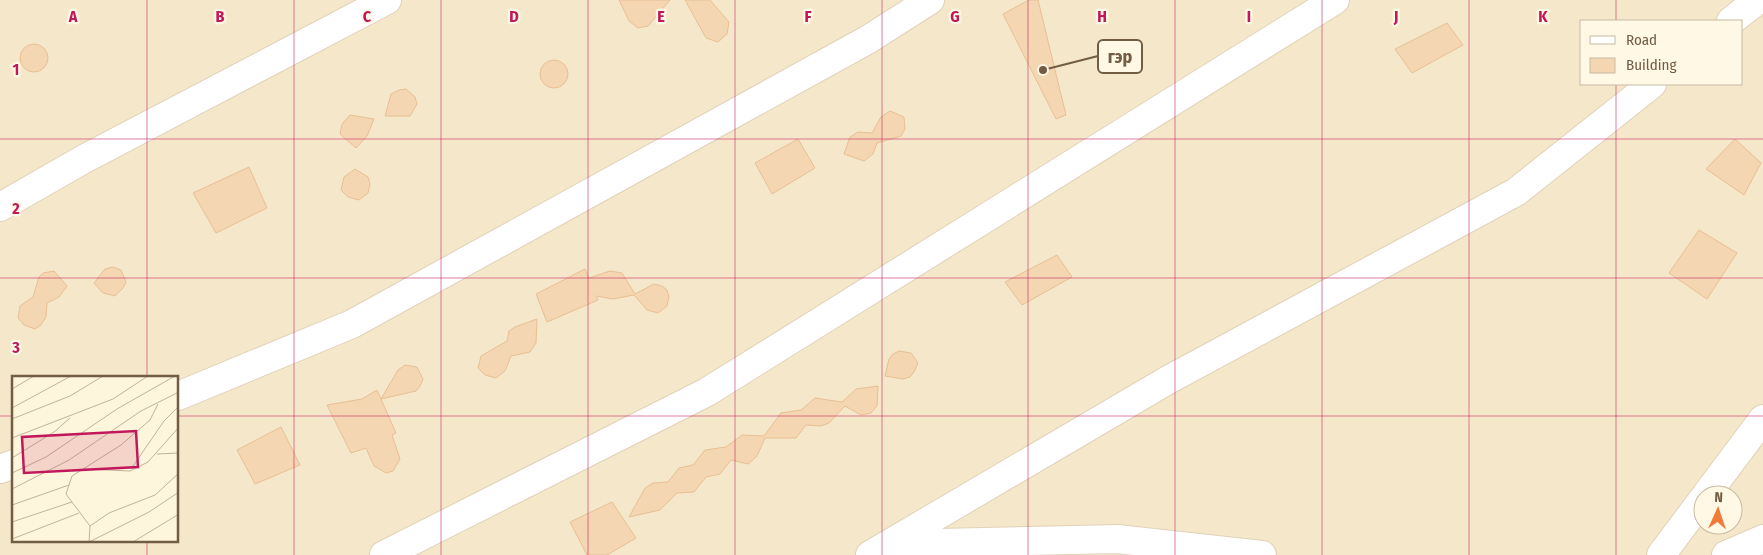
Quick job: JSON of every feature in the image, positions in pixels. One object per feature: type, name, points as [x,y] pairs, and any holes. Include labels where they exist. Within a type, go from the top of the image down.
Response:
[{"type":"street","points":[[0,206],[84,159],[387,0]]},
{"type":"street","points":[[179,396],[352,324],[869,40],[930,0]]},
{"type":"street","points":[[384,555],[707,392],[1336,0]]},
{"type":"street","points":[[1732,20],[1758,0]]},
{"type":"street","points":[[879,550],[1168,380],[1516,192],[1651,85]]},
{"type":"street","points":[[1714,485],[1763,419]]},
{"type":"street","points":[[0,469],[12,465]]},
{"type":"street","points":[[1661,555],[1693,512]]},
{"type":"street","points":[[879,550],[1117,538],[1262,555]]},
{"type":"street","points":[[1726,555],[1763,539]]},
{"type":"shaded area","points":[[0,0],[1763,0],[1763,555],[0,555]]},
{"type":"building","points":[[619,0],[670,0],[648,26],[638,28],[629,21]]},
{"type":"building","points":[[685,0],[710,0],[729,22],[727,34],[718,42],[706,38]]},
{"type":"building","points":[[1029,0],[1038,0],[1066,115],[1056,119],[1003,14]]},
{"type":"building","points":[[1447,23],[1463,45],[1412,73],[1395,49]]},
{"type":"building","points":[[34,44],[44,48],[48,58],[44,68],[34,72],[24,68],[20,58],[24,48]]},
{"type":"building","points":[[554,60],[564,64],[568,74],[564,84],[554,88],[544,84],[540,74],[544,64]]},
{"type":"building","points":[[406,89],[415,97],[417,104],[410,116],[385,116],[391,94]]},
{"type":"building","points":[[890,111],[904,117],[905,129],[901,136],[877,143],[873,154],[864,161],[844,154],[850,137],[858,132],[872,133],[881,117]]},
{"type":"building","points":[[350,115],[374,119],[367,136],[356,148],[340,134],[342,124]]},
{"type":"building","points":[[798,139],[815,168],[772,194],[755,163]]},
{"type":"building","points":[[1735,139],[1761,163],[1744,195],[1706,169]]},
{"type":"building","points":[[249,167],[267,208],[216,233],[193,193]]},
{"type":"building","points":[[355,169],[368,177],[370,184],[368,193],[359,200],[348,197],[341,190],[344,177]]},
{"type":"building","points":[[1699,230],[1737,253],[1707,299],[1669,273]]},
{"type":"building","points":[[1057,255],[1072,277],[1022,305],[1005,282]]},
{"type":"building","points":[[113,267],[121,270],[126,282],[115,296],[103,293],[94,283],[105,269]]},
{"type":"building","points":[[585,269],[589,278],[610,271],[622,273],[635,294],[654,284],[662,286],[667,290],[669,297],[667,306],[658,313],[647,310],[634,295],[613,299],[596,296],[598,300],[547,322],[536,294]]},
{"type":"building","points":[[54,271],[67,286],[59,297],[47,303],[46,317],[41,325],[35,329],[24,325],[18,318],[20,306],[33,297],[39,277],[43,273]]},
{"type":"building","points":[[537,319],[536,343],[530,352],[511,356],[505,371],[496,378],[485,375],[478,368],[481,356],[507,341],[509,331]]},
{"type":"building","points":[[899,351],[911,353],[918,363],[914,372],[910,377],[903,379],[885,376],[889,359]]},
{"type":"building","points":[[405,365],[417,367],[423,379],[420,386],[416,391],[381,399],[398,370]]},
{"type":"building","points":[[878,386],[877,406],[871,413],[861,415],[845,406],[829,423],[821,426],[806,425],[796,438],[765,438],[757,456],[748,464],[731,460],[720,474],[706,477],[694,492],[677,493],[660,510],[629,517],[645,488],[653,483],[668,482],[679,468],[693,465],[705,450],[726,447],[742,435],[764,436],[781,413],[801,410],[815,398],[842,402],[856,389]]},
{"type":"building","points":[[377,390],[396,433],[392,435],[400,459],[393,471],[386,473],[374,466],[366,448],[351,453],[327,405],[362,399]]},
{"type":"building","points":[[281,427],[300,465],[255,484],[237,450]]},
{"type":"building","points":[[612,502],[636,538],[607,555],[587,555],[570,522]]},
{"type":"place","name":"гэр","points":[[1043,70]]}]
